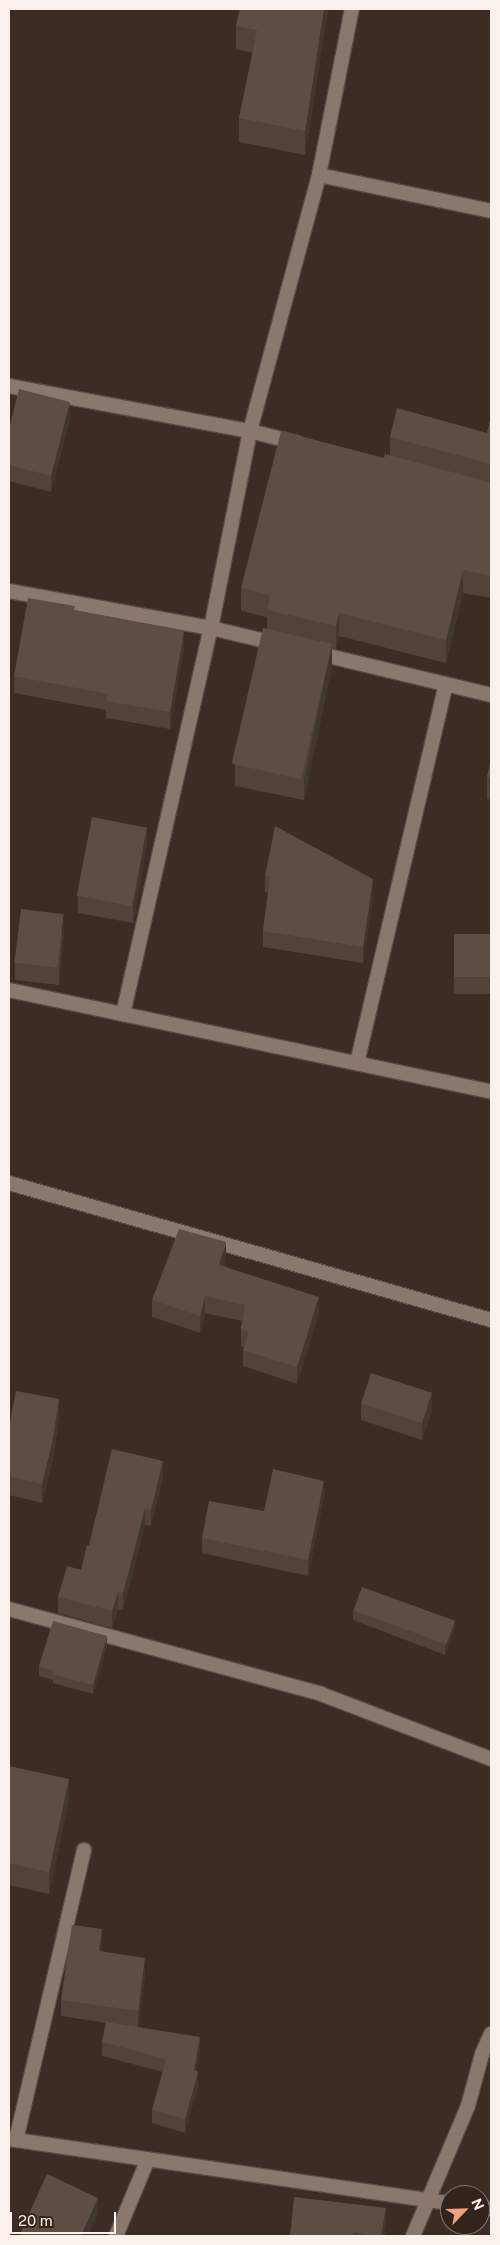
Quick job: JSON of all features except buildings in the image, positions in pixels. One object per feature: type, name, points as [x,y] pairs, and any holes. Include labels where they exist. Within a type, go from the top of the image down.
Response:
[{"type":"street","points":[[123,1014],[211,628],[250,431],[319,174],[352,9]]},
{"type":"street","points":[[319,174],[491,210]]},
{"type":"street","points":[[9,386],[250,431],[308,446]]},
{"type":"street","points":[[9,591],[211,628],[491,695]]},
{"type":"street","points":[[357,1063],[446,685]]},
{"type":"street","points":[[9,990],[491,1092]]},
{"type":"street","points":[[9,1183],[491,1320]]},
{"type":"street","points":[[9,1609],[320,1694],[491,1759]]},
{"type":"street","points":[[84,1850],[12,2139],[440,2202]]},
{"type":"street","points":[[413,2236],[430,2200],[468,2106],[482,2054],[491,2034]]},
{"type":"street","points":[[116,2236],[148,2159]]}]
